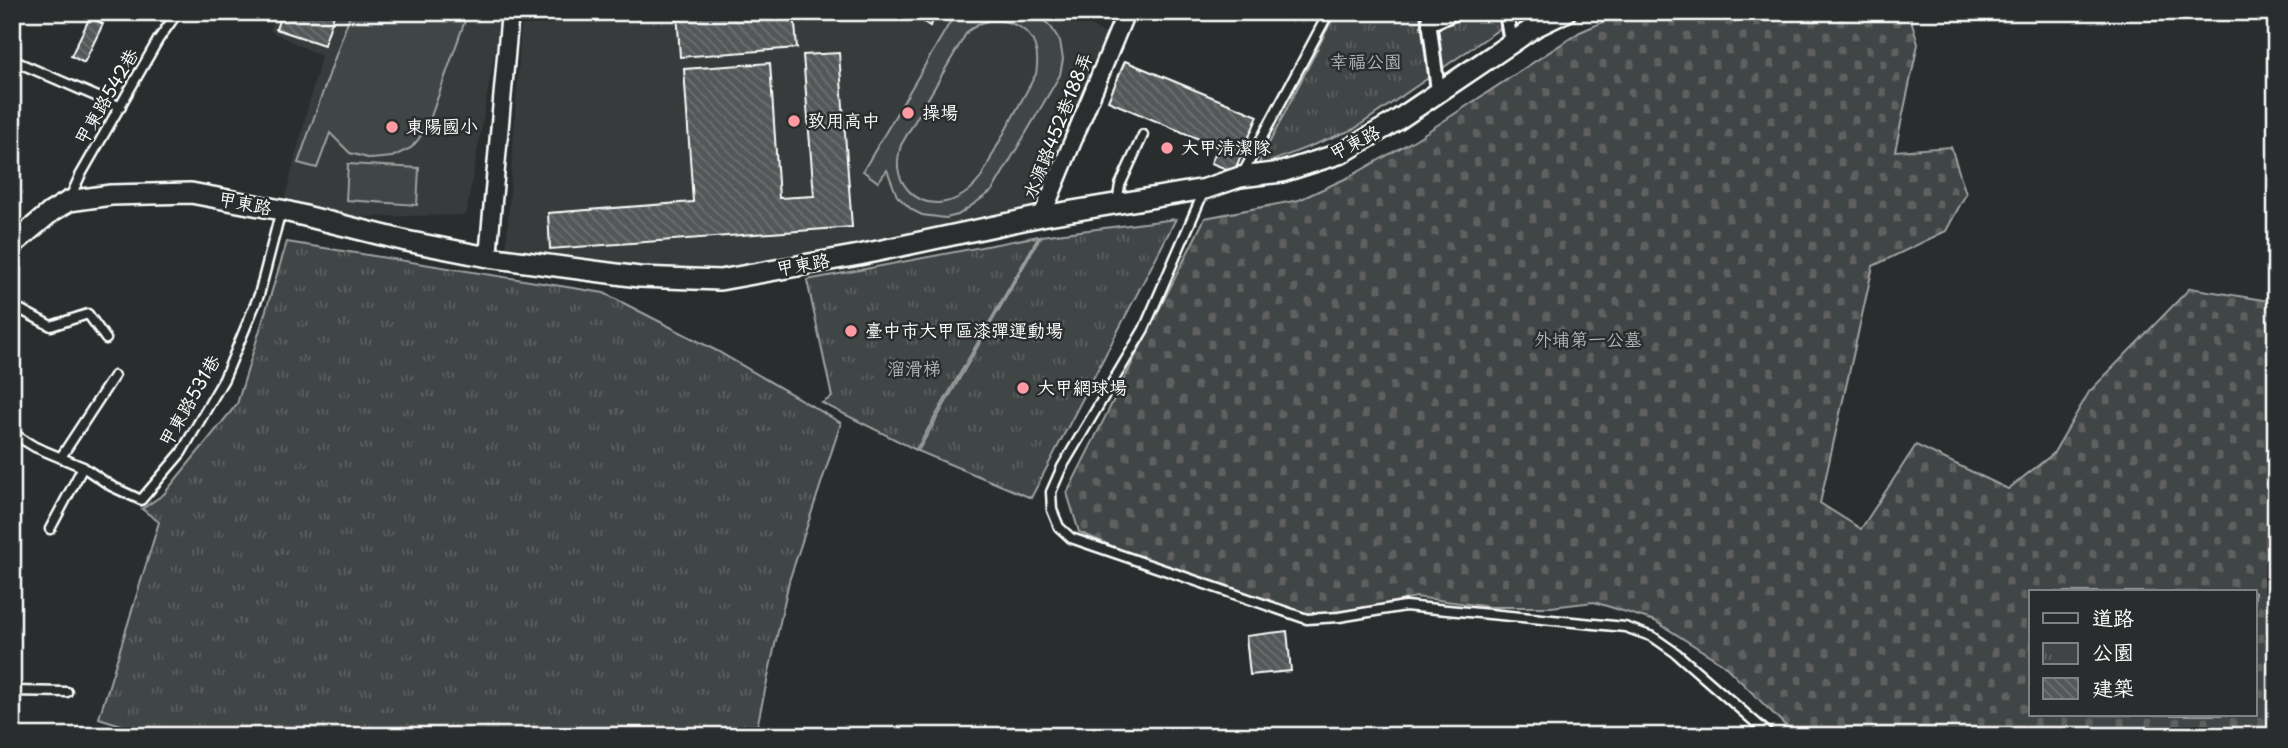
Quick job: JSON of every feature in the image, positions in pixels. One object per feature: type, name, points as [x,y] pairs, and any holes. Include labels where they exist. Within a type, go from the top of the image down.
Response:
[{"type":"street","points":[[488,257],[510,12]]},
{"type":"street","name":"水源路452巷188弄","points":[[1042,216],[1126,12]]},
{"type":"street","points":[[1438,91],[1429,18],[1457,12]]},
{"type":"street","points":[[1506,12],[1511,43]]},
{"type":"street","name":"甲東路","points":[[12,245],[43,218],[69,201],[111,195],[191,193],[281,210],[406,242],[488,257],[639,277],[720,280],[859,255],[1042,216],[1205,189],[1240,177],[1282,172],[1342,153],[1396,121],[1535,27],[1566,12]]},
{"type":"lane","name":"甲東路542巷","points":[[69,201],[80,176],[158,40],[178,12]]},
{"type":"lane","points":[[1240,177],[1329,12]]},
{"type":"lane","points":[[12,60],[121,107]]},
{"type":"lane","points":[[1117,203],[1120,185],[1143,135]]},
{"type":"lane","points":[[1205,189],[1144,330],[1062,467],[1051,492],[1052,510],[1059,527],[1065,533],[1071,538],[1307,619],[1339,617],[1405,606],[1625,626],[1653,636],[1676,653],[1772,736]]},
{"type":"lane","name":"甲東路531巷","points":[[12,433],[35,447],[83,467],[111,486],[141,500],[181,453],[224,379],[259,295],[281,210]]},
{"type":"lane","points":[[12,305],[51,326],[88,314],[106,339]]},
{"type":"lane","points":[[61,457],[114,376]]},
{"type":"lane","points":[[50,529],[83,467]]},
{"type":"lane","points":[[12,691],[66,692]]},
{"type":"shaded area","name":"東陽國小","points":[[276,12],[502,12],[466,215],[355,217],[285,198],[321,56],[270,31]]},
{"type":"shaded area","name":"致用高中","points":[[522,12],[1063,12],[1110,36],[1036,206],[820,253],[719,268],[630,267],[506,249]]},
{"type":"green space","points":[[351,12],[468,12],[429,122],[411,148],[392,157],[371,159],[350,153],[330,133],[317,168],[298,163]]},
{"type":"green space","name":"操場","points":[[956,12],[1030,12],[1051,27],[1060,41],[1063,59],[1060,75],[992,191],[958,215],[946,218],[922,215],[897,196],[887,170],[878,182],[863,171]],"holes":[[[991,20],[1003,21],[1022,29],[1033,42],[1036,51],[1036,74],[984,172],[972,188],[945,202],[926,202],[917,198],[899,175],[898,157],[901,145],[967,32],[978,24]]]},
{"type":"green space","name":"幸福公園","points":[[1336,12],[1524,12],[1354,129],[1257,167]]},
{"type":"green space","name":"外埔第一公墓","points":[[1626,12],[1909,12],[1918,44],[1895,151],[1951,147],[1966,194],[1946,231],[1873,266],[1820,503],[1861,529],[1916,445],[2008,489],[2053,454],[2089,392],[2190,288],[2276,302],[2276,736],[1796,736],[1723,664],[1655,621],[1594,602],[1551,607],[1490,607],[1416,597],[1323,619],[1264,603],[1166,569],[1079,532],[1067,493],[1205,218],[1299,200],[1349,177],[1416,139],[1580,32]]},
{"type":"green space","points":[[348,164],[419,168],[417,205],[346,200]]},
{"type":"green space","points":[[1176,219],[1031,498],[918,451],[1041,236]]},
{"type":"green space","name":"溜滑梯","points":[[1039,236],[916,450],[822,403],[832,397],[807,280]]},
{"type":"green space","points":[[287,242],[604,293],[717,351],[841,423],[789,581],[755,736],[156,736],[99,718],[159,522],[142,509],[164,494],[237,404]]},
{"type":"building","points":[[282,12],[335,12],[324,45],[276,29]]},
{"type":"building","points":[[677,12],[794,12],[797,48],[680,57]]},
{"type":"building","points":[[928,12],[939,12],[930,26],[924,22]]},
{"type":"building","points":[[90,17],[103,24],[84,63],[71,56]]},
{"type":"building","points":[[839,53],[852,227],[550,249],[548,213],[693,202],[684,69],[770,63],[779,198],[814,196],[803,55]]},
{"type":"building","name":"大甲清潔隊","points":[[1125,61],[1258,116],[1234,172],[1211,163],[1218,147],[1108,101]]},
{"type":"building","points":[[1287,631],[1291,671],[1250,675],[1246,636]]},
{"type":"place","name":"操場","points":[[908,113]]},
{"type":"place","name":"致用高中","points":[[794,121]]},
{"type":"place","name":"東陽國小","points":[[392,127]]},
{"type":"place","name":"大甲清潔隊","points":[[1167,148]]},
{"type":"place","name":"臺中市大甲區漆彈運動場","points":[[851,331]]},
{"type":"place","name":"大甲網球場","points":[[1023,388]]}]
